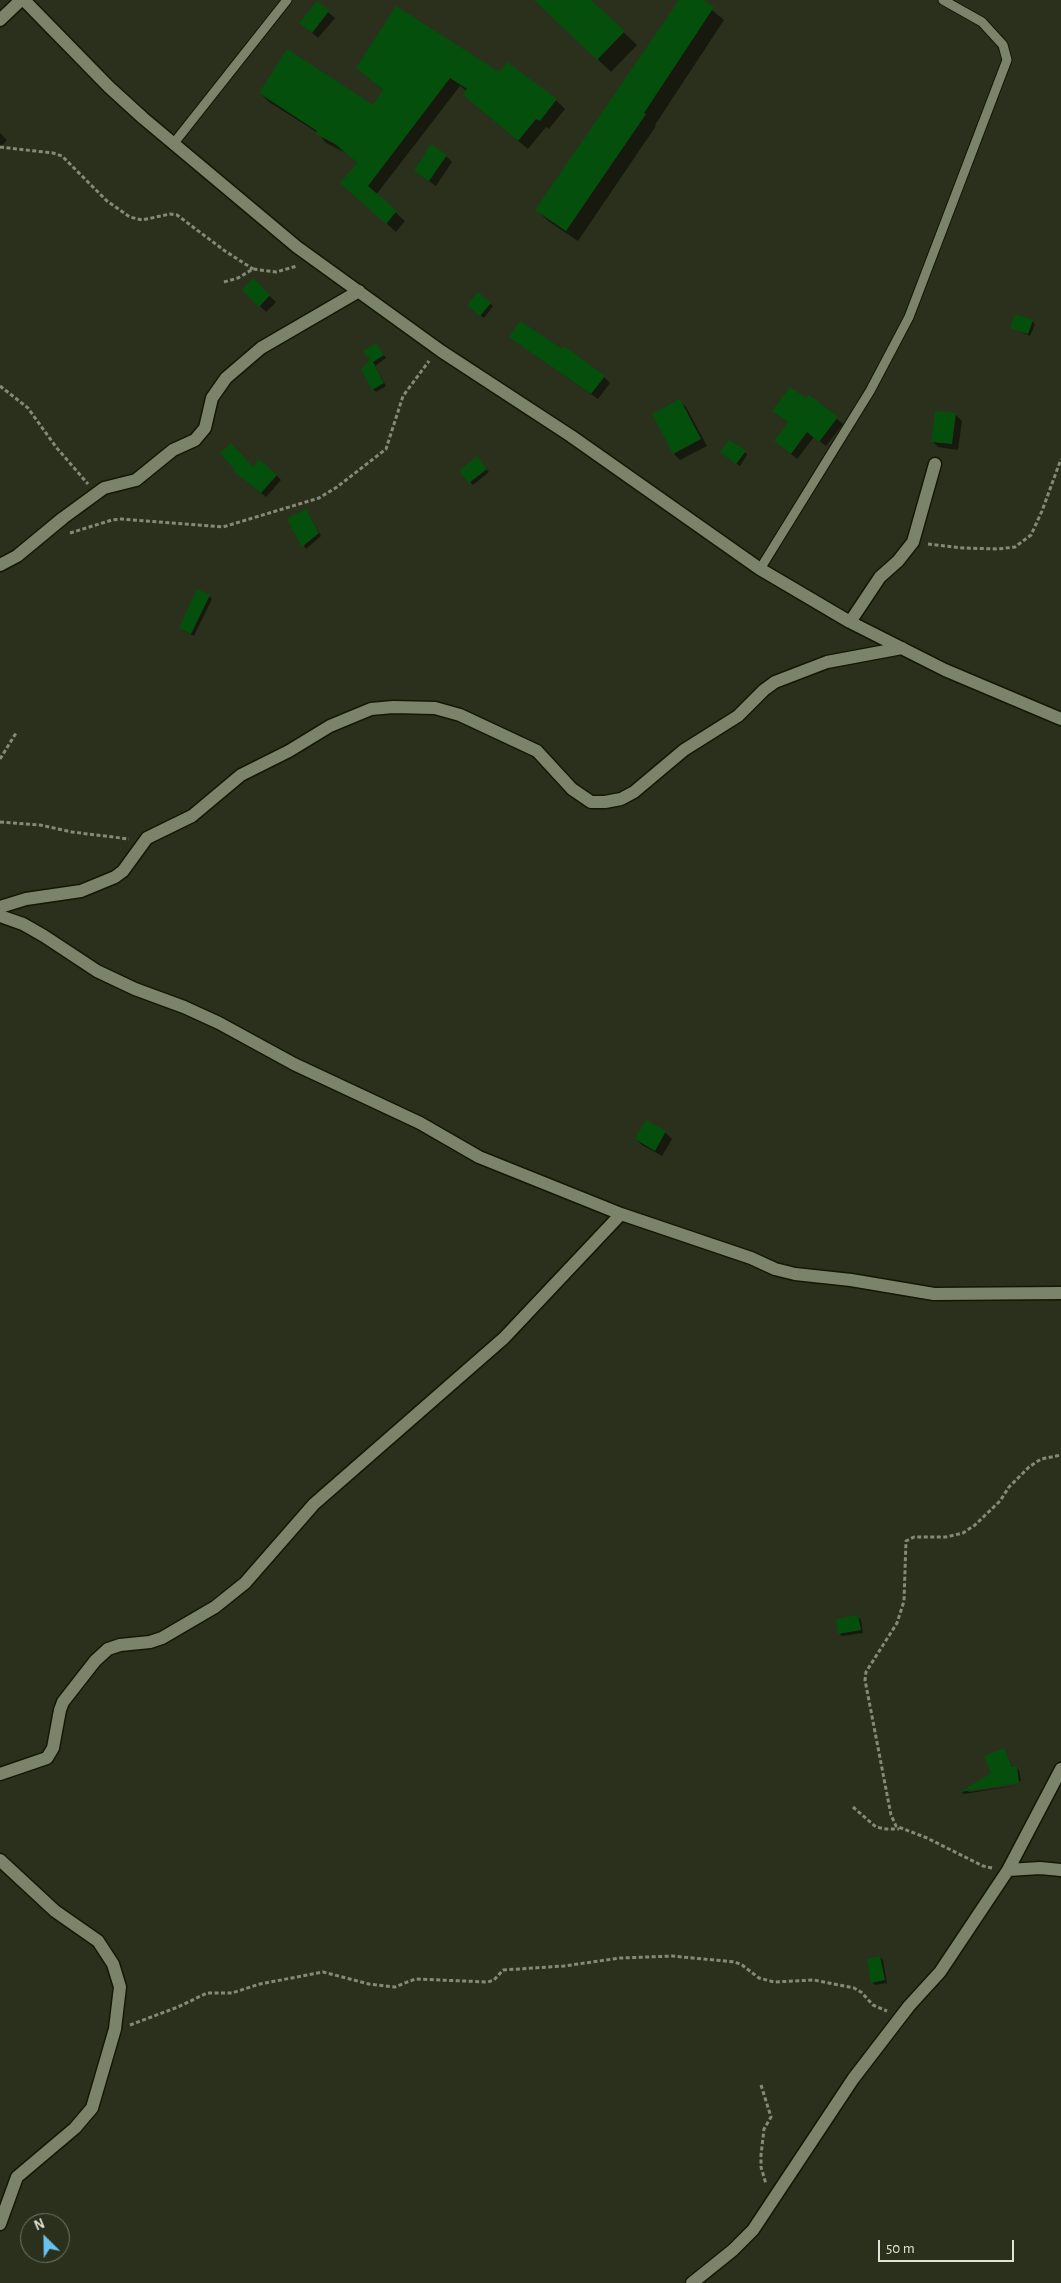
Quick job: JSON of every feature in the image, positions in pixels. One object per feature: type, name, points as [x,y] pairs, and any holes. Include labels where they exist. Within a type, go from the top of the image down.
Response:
[{"type":"street","points":[[0,20],[22,0],[109,87],[313,258],[438,348],[571,436],[760,569],[850,622],[945,670],[1061,719]]},
{"type":"street","points":[[0,565],[17,556],[96,493],[110,485],[136,480],[173,450],[196,440],[205,428],[212,398],[237,368],[261,348],[284,333],[359,291]]},
{"type":"street","points":[[850,622],[880,577],[898,561],[912,542],[935,464]]},
{"type":"street","points":[[0,907],[26,899],[81,891],[116,876],[123,871],[148,838],[192,816],[241,774],[288,751],[330,726],[371,709],[393,707],[435,708],[460,715],[536,751],[572,789],[591,802],[621,799],[643,785],[684,750],[738,716],[764,690],[775,682],[827,662],[902,648]]},
{"type":"street","points":[[0,916],[23,924],[97,971],[135,989],[184,1007],[219,1023],[294,1064],[420,1123],[479,1157],[621,1214],[795,1274],[851,1280],[934,1294],[1061,1293]]},
{"type":"street","points":[[0,1774],[47,1758],[53,1748],[63,1702],[95,1661],[108,1649],[120,1645],[150,1642],[162,1638],[215,1607],[245,1583],[304,1514],[504,1338],[621,1214]]},
{"type":"street","points":[[692,2283],[733,2250],[753,2230],[853,2079],[905,2011],[940,1972],[1008,1870],[1061,1768]]},
{"type":"street","points":[[0,1860],[54,1911],[94,1938],[106,1952],[120,1984],[115,2029],[92,2108],[75,2128],[17,2177],[0,2224]]},
{"type":"street","points":[[1008,1870],[1040,1868],[1061,1870]]},
{"type":"lane","points":[[174,143],[288,0]]},
{"type":"lane","points":[[760,569],[870,391],[909,316],[1007,60],[1003,45],[982,22],[943,0]]},
{"type":"path","points":[[0,147],[53,153],[62,156],[107,201],[130,217],[142,220],[170,214],[178,215],[225,251],[253,269],[276,272],[292,268],[313,258]]},
{"type":"path","points":[[224,282],[238,278],[253,269]]},
{"type":"path","points":[[65,534],[121,519],[223,527],[319,498],[337,487],[386,449],[403,396],[438,348]]},
{"type":"path","points":[[0,386],[28,408],[56,447],[96,493]]},
{"type":"path","points":[[912,542],[963,548],[998,549],[1015,547],[1031,535],[1061,459]]},
{"type":"path","points":[[0,759],[16,733]]},
{"type":"path","points":[[0,822],[40,826],[107,837],[148,838]]},
{"type":"path","points":[[899,1829],[891,1815],[865,1680],[867,1668],[897,1623],[904,1601],[906,1541],[914,1537],[946,1537],[963,1533],[976,1525],[1000,1501],[1009,1487],[1029,1467],[1041,1459],[1061,1455]]},
{"type":"path","points":[[853,1808],[876,1826],[886,1829],[899,1829],[927,1838],[983,1866],[1008,1870]]},
{"type":"path","points":[[115,2029],[161,2014],[207,1993],[232,1993],[260,1984],[323,1972],[369,1984],[395,1987],[415,1979],[488,1982],[494,1980],[503,1970],[564,1966],[620,1958],[672,1956],[735,1962],[742,1965],[758,1978],[774,1982],[814,1980],[854,1988],[878,2008],[890,2012],[905,2011]]},
{"type":"path","points":[[761,2085],[771,2120],[764,2129],[761,2167],[772,2204]]},
{"type":"building","points":[[534,0],[591,0],[625,31],[597,60]]},
{"type":"building","points":[[679,0],[703,0],[714,7],[644,113],[646,114],[566,231],[535,210]]},
{"type":"building","points":[[317,1],[329,11],[312,33],[299,23]]},
{"type":"building","points":[[396,6],[499,72],[507,62],[557,99],[540,121],[536,119],[518,141],[463,95],[467,89],[450,78],[368,186],[397,211],[386,224],[340,183],[357,163],[335,144],[316,134],[317,131],[259,93],[287,49],[373,105],[383,90],[356,68]]},
{"type":"building","points":[[431,144],[447,155],[429,181],[414,171]]},
{"type":"building","points":[[253,278],[270,295],[259,307],[242,290]]},
{"type":"building","points":[[478,292],[491,303],[480,316],[467,305]]},
{"type":"building","points":[[1015,314],[1033,320],[1028,334],[1010,328]]},
{"type":"building","points":[[520,321],[562,349],[564,346],[605,376],[591,394],[509,337]]},
{"type":"building","points":[[376,343],[384,355],[373,362],[384,383],[372,390],[361,369],[370,360],[363,351]]},
{"type":"building","points":[[790,387],[806,398],[809,395],[838,417],[819,442],[807,432],[791,454],[774,441],[788,422],[772,411]]},
{"type":"building","points":[[680,399],[701,439],[673,454],[652,414]]},
{"type":"building","points":[[935,411],[956,413],[952,444],[931,442]]},
{"type":"building","points":[[729,440],[746,451],[736,464],[720,452]]},
{"type":"building","points":[[231,443],[253,467],[259,459],[277,475],[261,493],[233,471],[235,470],[220,453]]},
{"type":"building","points":[[477,456],[487,469],[469,483],[459,471]]},
{"type":"building","points":[[306,509],[319,533],[302,547],[287,519]]},
{"type":"building","points":[[197,589],[210,595],[191,634],[179,628]]},
{"type":"building","points":[[646,1120],[666,1131],[655,1151],[635,1139]]},
{"type":"building","points":[[858,1615],[861,1630],[838,1634],[836,1619]]},
{"type":"building","points":[[1004,1748],[1012,1767],[1017,1766],[1019,1783],[960,1792],[991,1773],[984,1756]]},
{"type":"building","points":[[880,1956],[885,1980],[871,1983],[867,1959]]}]
